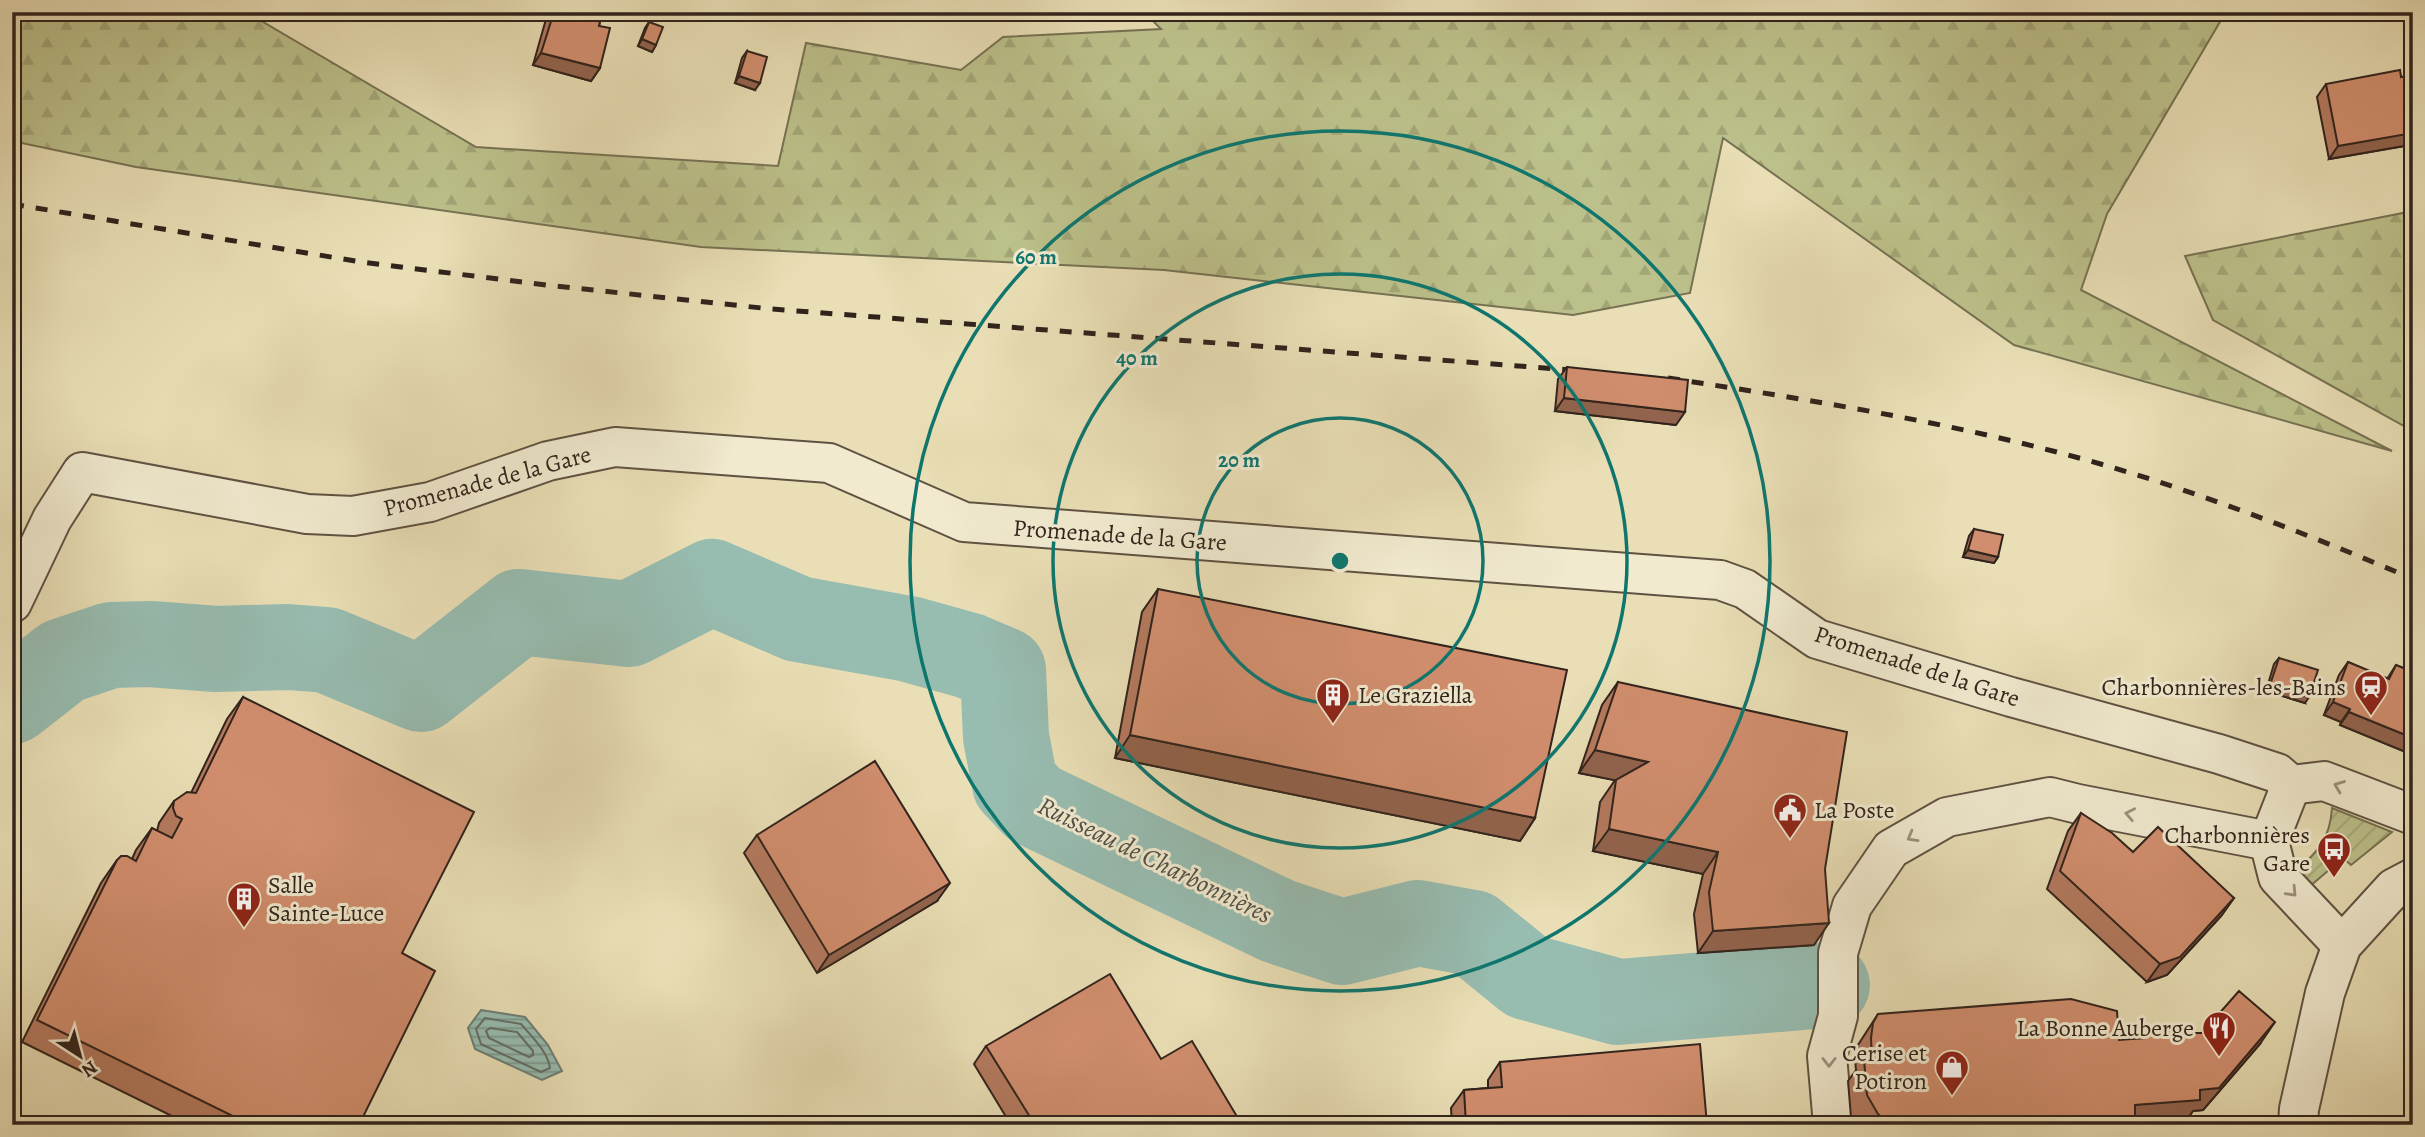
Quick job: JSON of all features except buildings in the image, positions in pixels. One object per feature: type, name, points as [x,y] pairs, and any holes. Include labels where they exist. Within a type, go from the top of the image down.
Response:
[{"type":"street","name":"Promenade de la Gare","points":[[12,603],[51,519],[82,472],[307,514],[353,516],[430,502],[548,461],[615,447],[829,463],[964,522],[1720,580],[1745,589],[1817,639],[2011,697],[2219,754],[2277,773],[2291,785]]},
{"type":"street","points":[[2342,945],[2278,877],[2269,841],[2291,785],[2325,781],[2413,814]]},
{"type":"street","points":[[1833,1125],[1828,1056],[1838,1016],[1838,953],[1852,906],[1891,849],[1947,817],[2050,797],[2269,841]]},
{"type":"street","points":[[2298,1125],[2299,1109],[2325,993],[2342,945],[2394,888],[2413,878]]},
{"type":"green space","points":[[12,12],[246,12],[476,147],[778,166],[806,43],[961,70],[1003,37],[1161,29],[1144,12],[2309,12],[2224,15],[2107,214],[2081,290],[2392,451],[2014,345],[1723,138],[1690,293],[1573,315],[1164,270],[701,247],[136,167],[12,141]]},
{"type":"green space","points":[[2413,211],[2413,431],[2213,320],[2185,256]]},
{"type":"green space","points":[[2332,808],[2392,832],[2351,865],[2343,858],[2309,887],[2297,870],[2311,857],[2326,836]]},
{"type":"water","points":[[481,1010],[525,1017],[548,1045],[562,1071],[542,1080],[475,1049],[468,1028]]},
{"type":"waterway","name":"Ruisseau de Charbonnières","points":[[12,701],[63,661],[111,645],[327,650],[421,689],[519,612],[629,624],[712,582],[798,619],[909,639],[970,656],[1003,670],[1006,737],[1015,784],[1034,804],[1278,921],[1342,942],[1418,923],[1473,933],[1527,977],[1618,1002],[1827,985]]},
{"type":"railway","points":[[12,204],[361,262],[771,309],[1584,371]]},
{"type":"railway","points":[[1668,378],[1911,419],[2091,461],[2250,514],[2413,579]]},
{"type":"place","name":"Charbonnières-les-Bains","points":[[2371,717]]},
{"type":"place","name":"Le Graziella","points":[[1333,725]]},
{"type":"place","name":"La Poste","points":[[1790,840]]},
{"type":"place","name":"Charbonnières Gare","points":[[2334,879]]},
{"type":"place","name":"Salle Sainte-Luce","points":[[244,929]]},
{"type":"place","name":"La Bonne Auberge","points":[[2219,1058]]},
{"type":"place","name":"Cerise et Potiron","points":[[1952,1097]]}]
